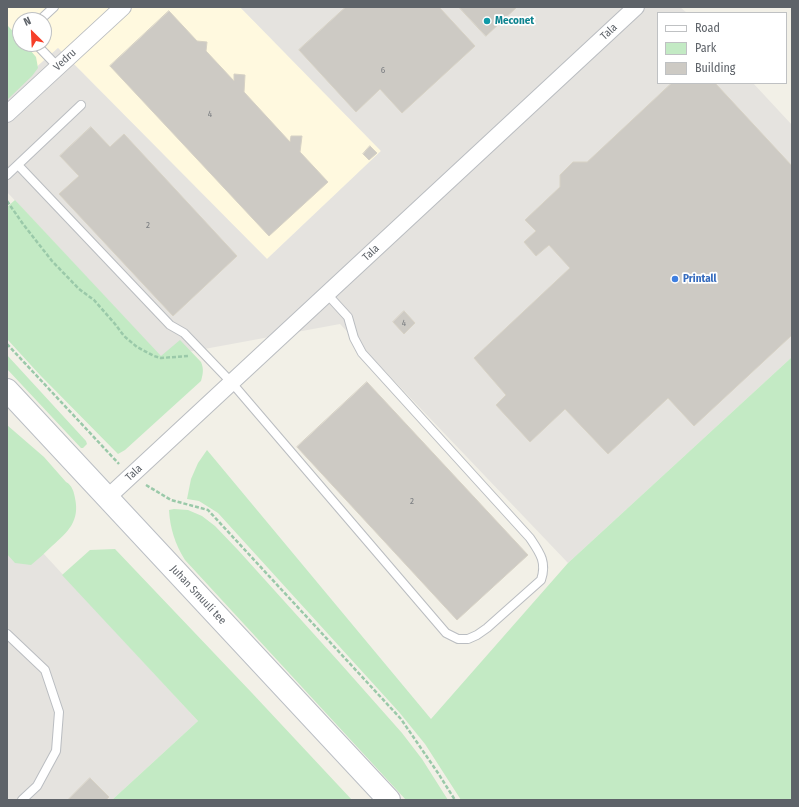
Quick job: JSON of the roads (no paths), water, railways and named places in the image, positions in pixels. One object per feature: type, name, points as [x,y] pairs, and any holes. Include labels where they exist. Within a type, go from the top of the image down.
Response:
[{"type":"main road","name":"Juhan Smuuli tee","points":[[7,390],[389,800]]},
{"type":"street","name":"Vedru","points":[[7,114],[123,7]]},
{"type":"street","name":"Tala","points":[[107,498],[636,7]]},
{"type":"lane","points":[[44,52],[58,67]]},
{"type":"lane","points":[[7,175],[81,105]]},
{"type":"lane","points":[[18,165],[170,325],[184,333],[232,382],[446,632],[458,639],[468,639],[487,628],[541,580],[544,571],[543,562],[538,550],[530,538],[362,353],[354,338],[348,317],[327,294]]},
{"type":"lane","points":[[7,634],[45,670],[59,712],[56,750],[37,786],[22,800]]},
{"type":"place","name":"Meconet","points":[[487,21]]},
{"type":"place","name":"Printall","points":[[675,279]]}]
